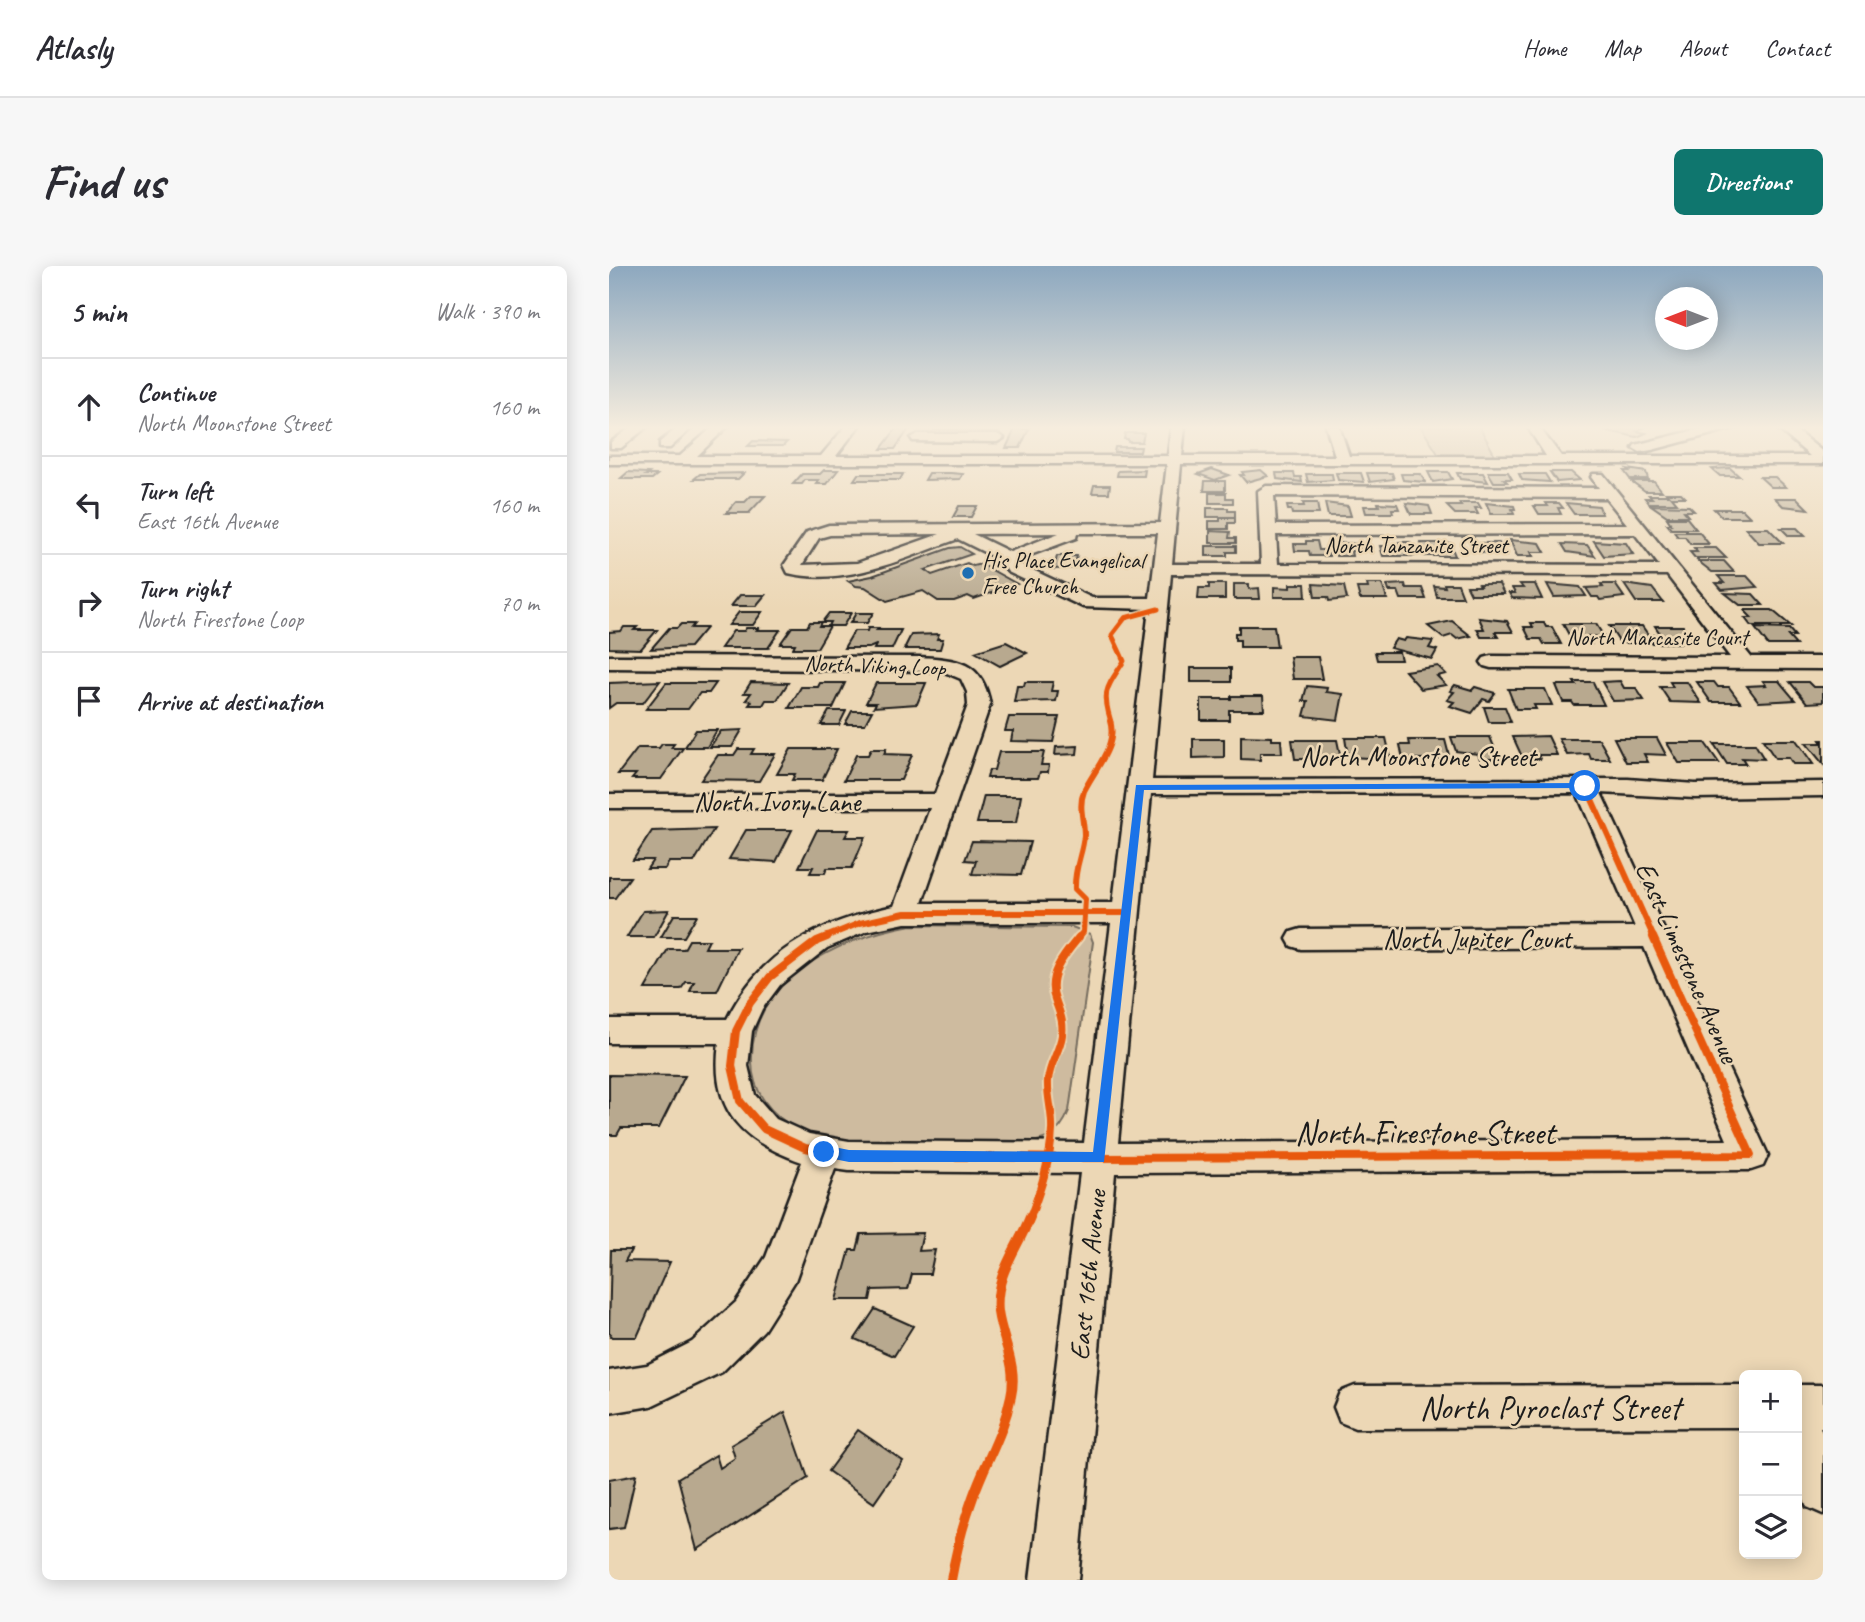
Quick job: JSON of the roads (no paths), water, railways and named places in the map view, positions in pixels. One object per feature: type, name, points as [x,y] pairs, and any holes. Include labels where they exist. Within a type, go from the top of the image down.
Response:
[{"type":"street","name":"East 16th Avenue","points":[[1054,1580],[1171,487]]},
{"type":"street","points":[[1605,487],[1745,662]]},
{"type":"street","points":[[1270,569],[1266,491],[1610,493]]},
{"type":"street","points":[[987,548],[1046,528]]},
{"type":"street","points":[[1006,556],[1089,528]]},
{"type":"street","points":[[965,531],[866,566],[801,571],[794,569],[793,565],[819,531],[1167,528]]},
{"type":"street","points":[[1268,530],[1638,529]]},
{"type":"street","points":[[825,570],[854,530]]},
{"type":"street","points":[[866,566],[888,530]]},
{"type":"street","points":[[965,531],[987,548],[1006,556],[1014,568],[1090,603],[1159,604]]},
{"type":"street","name":"North Tanzanite Street","points":[[1163,569],[1669,570]]},
{"type":"street","name":"North Viking Loop","points":[[609,662],[952,665],[969,674],[978,687],[979,705],[905,913]]},
{"type":"street","name":"North Marcasite Court","points":[[1491,662],[1823,663]]},
{"type":"street","name":"North Moonstone Street","points":[[1139,787],[1585,786],[1819,794]]},
{"type":"street","name":"East Limestone Avenue","points":[[1585,786],[1751,1154]]},
{"type":"street","name":"North Ivory Lane","points":[[609,801],[945,801]]},
{"type":"street","points":[[609,1031],[736,1031],[750,1003],[770,977],[817,941],[860,923],[905,913],[1126,913]]},
{"type":"street","name":"North Jupiter Court","points":[[1301,939],[1653,937]]},
{"type":"street","name":"North Firestone Street","points":[[736,1031],[732,1066],[740,1101],[764,1129],[805,1148],[849,1156],[1099,1158],[1751,1154]]},
{"type":"street","points":[[609,1392],[651,1385],[707,1357],[750,1316],[781,1268],[824,1152]]},
{"type":"street","name":"North Pyroclast Street","points":[[1355,1407],[1739,1406]]},
{"type":"street","points":[[1802,1406],[1823,1406]]},
{"type":"street","points":[[1800,1433],[1823,1491]]},
{"type":"place","name":"His Place Evangelical Free Church","points":[[968,573]]}]
